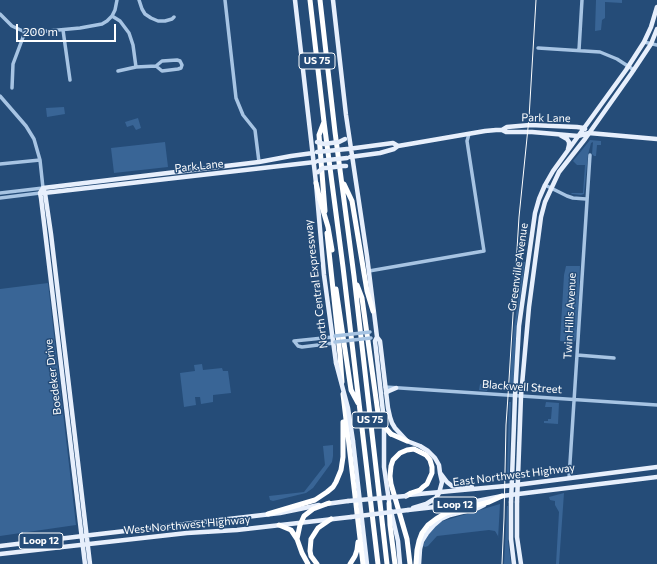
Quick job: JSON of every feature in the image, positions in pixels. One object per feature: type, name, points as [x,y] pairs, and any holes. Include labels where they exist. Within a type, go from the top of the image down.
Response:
[{"type":"highway","name":"US 75","points":[[310,0],[378,564]]},
{"type":"highway","name":"US 75","points":[[320,0],[354,276],[387,564]]},
{"type":"highway","points":[[324,122],[318,134],[344,401],[363,564]]},
{"type":"highway","points":[[341,180],[352,201],[373,311]]},
{"type":"highway","points":[[316,183],[328,227],[332,250],[351,390],[359,405]]},
{"type":"highway","points":[[354,276],[362,298],[379,419],[391,434],[407,441]]},
{"type":"highway","points":[[268,514],[315,500],[327,492],[336,482],[341,470],[343,457],[344,401]]},
{"type":"highway","points":[[406,496],[411,492],[420,490],[424,487],[432,473],[430,460],[426,455],[414,449],[400,453],[391,466],[390,476],[407,539],[410,564]]},
{"type":"highway","points":[[416,564],[416,550],[418,541],[428,525],[446,513],[489,502],[502,496]]},
{"type":"highway","points":[[308,564],[302,553],[298,539],[298,532],[301,522],[304,516],[310,511],[329,503]]},
{"type":"highway","points":[[389,503],[395,564]]},
{"type":"highway","points":[[317,564],[311,556],[311,539],[318,528],[330,519]]},
{"type":"highway","points":[[350,564],[358,550],[358,523]]},
{"type":"highway","points":[[279,525],[291,530],[298,539]]},
{"type":"main road","name":"North Central Expressway","points":[[295,0],[311,136],[316,162],[316,183],[324,275],[336,364],[348,408],[353,441],[367,564]]},
{"type":"main road","points":[[332,0],[350,157],[354,171],[369,271],[384,421],[384,468],[400,564]]},
{"type":"main road","name":"Greenville Avenue","points":[[514,564],[511,539],[511,502],[519,326],[535,213],[545,185],[553,171],[644,42],[651,27],[657,7]]},
{"type":"main road","name":"Greenville Avenue","points":[[521,564],[517,538],[517,502],[521,396],[530,294],[542,210],[559,172],[634,70],[651,44],[657,29]]},
{"type":"main road","name":"Park Lane","points":[[502,130],[507,127],[530,125],[584,128],[589,133]]},
{"type":"main road","name":"Park Lane","points":[[100,184],[192,176],[316,162],[380,153],[394,149],[398,146],[485,131],[502,130],[506,132],[532,132],[578,136],[589,133],[657,138]]},
{"type":"main road","points":[[311,136],[317,142],[324,144],[339,142],[345,139],[348,134]]},
{"type":"main road","points":[[559,134],[569,142],[566,152]]},
{"type":"main road","name":"Park Lane","points":[[43,191],[259,162],[314,153],[393,143],[398,146]]},
{"type":"main road","points":[[242,170],[256,166],[259,162]]},
{"type":"main road","points":[[316,173],[323,168],[342,166],[346,166],[354,171]]},
{"type":"main road","points":[[191,170],[192,176]]},
{"type":"main road","name":"Boedeker Drive","points":[[43,191],[51,234],[57,315]]},
{"type":"main road","name":"Boedeker Drive","points":[[43,191],[45,235],[63,361],[85,544]]},
{"type":"main road","points":[[45,235],[51,234]]},
{"type":"main road","points":[[531,240],[538,242]]},
{"type":"main road","points":[[523,293],[530,294]]},
{"type":"main road","points":[[519,326],[522,328],[522,343],[525,349]]},
{"type":"main road","points":[[376,335],[380,340],[385,387],[392,423],[407,441],[428,451],[439,465],[442,482],[436,498],[426,504],[408,510]]},
{"type":"main road","points":[[386,393],[396,388]]},
{"type":"main road","name":"East Northwest Highway","points":[[374,499],[516,485],[657,467]]},
{"type":"main road","points":[[440,473],[452,486],[481,488]]},
{"type":"main road","name":"East Northwest Highway","points":[[376,514],[462,504],[502,496],[657,477]]},
{"type":"main road","points":[[641,479],[657,481]]},
{"type":"main road","name":"West Northwest Highway","points":[[0,546],[268,514],[329,503],[374,499]]},
{"type":"main road","points":[[419,564],[422,541],[427,532],[434,525],[441,519],[450,515],[478,508],[489,502]]},
{"type":"main road","name":"West Northwest Highway","points":[[0,554],[190,532],[237,530],[376,514]]},
{"type":"main road","points":[[85,544],[85,564]]},
{"type":"main road","points":[[85,544],[90,564]]},
{"type":"street","points":[[0,14],[12,26],[25,32],[63,30],[102,24],[112,16],[117,0]]},
{"type":"street","points":[[139,0],[145,14],[151,18],[165,21],[174,17]]},
{"type":"street","points":[[225,0],[236,98],[243,115],[255,130],[259,162]]},
{"type":"street","points":[[579,50],[582,0]]},
{"type":"street","points":[[112,16],[120,21],[129,33],[133,45],[136,68]]},
{"type":"street","points":[[63,30],[70,80]]},
{"type":"street","points":[[12,88],[13,64],[25,32]]},
{"type":"street","points":[[644,42],[657,45]]},
{"type":"street","points":[[538,48],[600,52],[617,59],[634,70]]},
{"type":"street","points":[[118,71],[156,66],[162,61],[180,60],[182,65],[181,68],[178,69],[162,71],[156,66]]},
{"type":"street","name":"Boedeker Drive","points":[[1,99],[20,118],[29,130],[40,160],[43,191]]},
{"type":"street","points":[[369,271],[484,251],[467,141],[469,134]]},
{"type":"street","name":"Twin Hills Avenue","points":[[569,478],[590,155]]},
{"type":"street","points":[[0,164],[40,160]]},
{"type":"street","points":[[545,185],[566,196],[586,199]]},
{"type":"street","name":"Park Lane","points":[[0,193],[43,191]]},
{"type":"street","name":"Park Lane","points":[[0,198],[43,191]]},
{"type":"street","points":[[370,332],[376,335],[370,338],[302,347],[298,346],[294,341],[370,332]]},
{"type":"street","points":[[577,355],[614,358]]},
{"type":"street","name":"Blackwell Street","points":[[385,387],[657,406]]},
{"type":"shaded area","points":[[596,0],[622,0],[622,3],[605,2],[605,18],[602,20],[601,30],[595,31]]},
{"type":"shaded area","points":[[64,107],[65,114],[47,117],[46,108]]},
{"type":"shaded area","points":[[138,118],[141,128],[136,130],[133,125],[127,127],[125,122]]},
{"type":"shaded area","points":[[590,140],[601,141],[601,145],[597,145],[596,156],[594,156],[592,154],[593,142],[591,143],[588,155],[584,194],[572,194],[571,193],[583,193],[585,165],[577,165],[573,161]]},
{"type":"shaded area","points":[[165,142],[168,167],[114,173],[111,148]]},
{"type":"shaded area","points":[[521,262],[525,262],[517,321],[513,390],[509,391],[514,327]]},
{"type":"shaded area","points":[[566,266],[580,266],[577,334],[575,341],[573,342],[560,341],[564,275]]},
{"type":"shaded area","points":[[48,283],[76,525],[0,536],[0,289]]},
{"type":"shaded area","points":[[202,364],[203,370],[222,368],[223,371],[228,371],[231,393],[213,395],[213,402],[201,404],[200,397],[195,397],[196,405],[184,407],[180,373],[195,371],[194,365]]},
{"type":"shaded area","points":[[490,382],[487,391],[479,390],[480,384]]},
{"type":"shaded area","points":[[509,402],[511,402],[509,476],[507,476]]},
{"type":"shaded area","points":[[546,402],[559,403],[558,424],[544,423],[544,421],[551,419],[552,407],[545,407]]},
{"type":"shaded area","points":[[333,445],[332,462],[313,488],[306,493],[273,501],[270,500],[269,496],[304,492],[325,465],[323,446]]},
{"type":"shaded area","points":[[564,493],[559,564],[556,564],[559,512],[555,505],[555,501],[550,500],[549,497]]},
{"type":"shaded area","points":[[500,504],[498,539],[495,531],[489,530],[437,536],[428,546],[423,546],[429,533],[438,523]]},
{"type":"shaded area","points":[[507,506],[508,541],[511,564],[504,564]]},
{"type":"tram line","points":[[502,564],[506,425],[519,217],[529,118],[536,0]]}]
